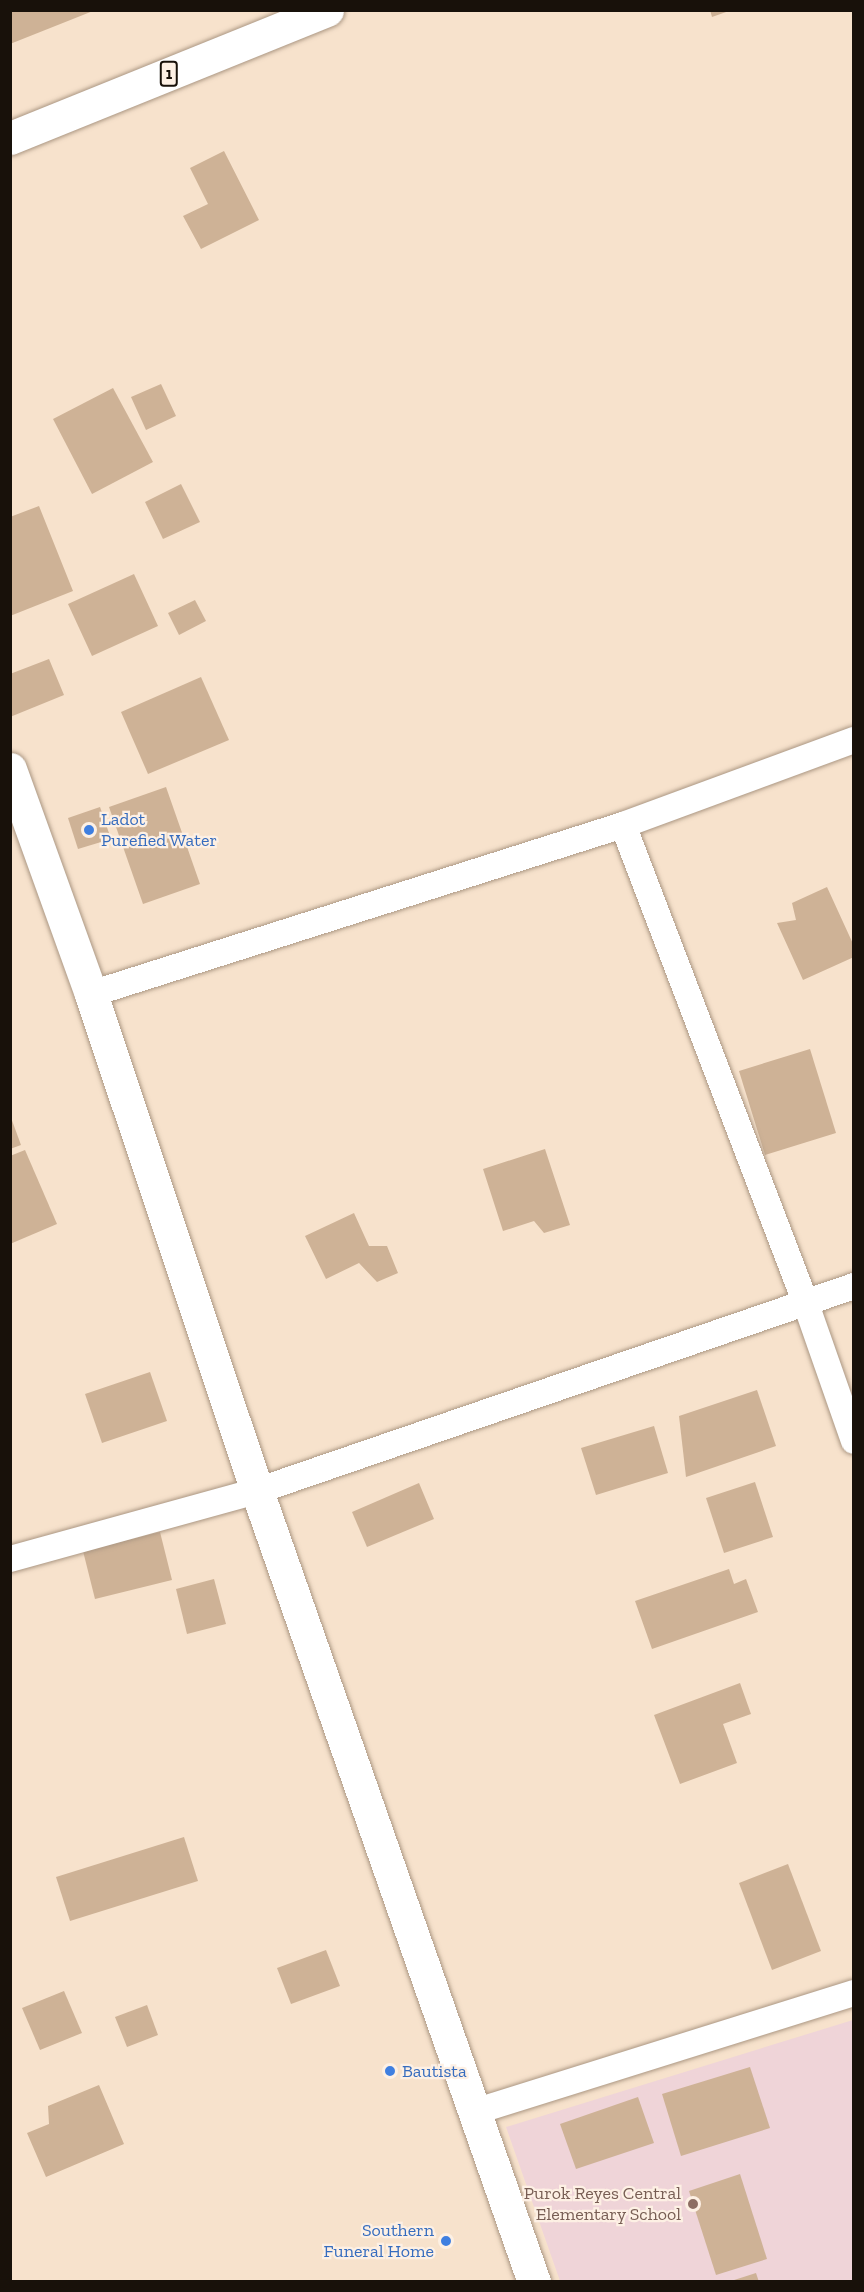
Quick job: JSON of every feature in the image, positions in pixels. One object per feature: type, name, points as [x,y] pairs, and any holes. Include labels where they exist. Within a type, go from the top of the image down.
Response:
[{"type":"main road","name":"1","points":[[10,138],[327,10]]},
{"type":"main road","points":[[10,769],[91,994],[257,1491],[534,2282]]},
{"type":"street","points":[[91,994],[623,825],[854,740]]},
{"type":"street","points":[[623,825],[806,1304],[854,1441]]},
{"type":"street","points":[[10,1559],[257,1491],[854,1286]]},
{"type":"street","points":[[474,2112],[854,1993]]},
{"type":"shaded area","name":"Purok Reyes Central Elementary School","points":[[853,2020],[853,2281],[560,2281],[506,2127]]},
{"type":"building","points":[[10,10],[93,10],[93,11],[10,44]]},
{"type":"building","points":[[710,10],[729,10],[729,11],[712,17]]},
{"type":"building","points":[[224,151],[259,220],[201,249],[183,216],[208,204],[190,168]]},
{"type":"building","points":[[161,384],[176,416],[146,430],[131,397]]},
{"type":"building","points":[[113,388],[153,462],[92,494],[53,419]]},
{"type":"building","points":[[181,484],[200,522],[163,539],[145,502]]},
{"type":"building","points":[[39,506],[73,591],[10,616],[10,517]]},
{"type":"building","points":[[134,574],[158,626],[92,656],[68,604]]},
{"type":"building","points":[[195,600],[206,621],[179,635],[168,613]]},
{"type":"building","points":[[49,659],[64,695],[10,717],[10,674]]},
{"type":"building","points":[[201,677],[229,740],[148,774],[121,712]]},
{"type":"building","points":[[166,787],[200,884],[143,904],[109,807]]},
{"type":"building","points":[[100,807],[111,839],[78,849],[68,818]]},
{"type":"building","points":[[827,887],[854,946],[854,957],[803,980],[777,923],[796,920],[792,903]]},
{"type":"building","points":[[810,1049],[836,1133],[765,1155],[739,1071]]},
{"type":"building","points":[[10,1115],[21,1145],[10,1149]]},
{"type":"building","points":[[545,1149],[570,1225],[544,1233],[534,1221],[503,1231],[483,1169]]},
{"type":"building","points":[[25,1150],[57,1224],[10,1244],[10,1156]]},
{"type":"building","points":[[354,1213],[369,1246],[387,1246],[398,1273],[377,1282],[359,1263],[326,1279],[305,1236]]},
{"type":"building","points":[[150,1372],[167,1421],[102,1443],[85,1394]]},
{"type":"building","points":[[757,1390],[776,1446],[686,1477],[679,1416]]},
{"type":"building","points":[[654,1426],[668,1473],[596,1495],[581,1448]]},
{"type":"building","points":[[755,1482],[773,1537],[724,1553],[706,1498]]},
{"type":"building","points":[[419,1483],[434,1519],[367,1547],[352,1512]]},
{"type":"building","points":[[160,1532],[172,1580],[95,1599],[83,1551]]},
{"type":"building","points":[[729,1569],[734,1584],[746,1579],[758,1612],[652,1649],[635,1601]]},
{"type":"building","points":[[214,1579],[226,1624],[187,1634],[176,1589]]},
{"type":"building","points":[[740,1683],[751,1714],[723,1724],[737,1763],[680,1784],[654,1715]]},
{"type":"building","points":[[184,1837],[198,1881],[70,1921],[56,1877]]},
{"type":"building","points":[[788,1864],[821,1951],[772,1970],[739,1883]]},
{"type":"building","points":[[326,1950],[340,1986],[291,2004],[277,1968]]},
{"type":"building","points":[[64,1991],[82,2033],[40,2050],[22,2008]]},
{"type":"building","points":[[147,2005],[158,2035],[127,2047],[115,2017]]},
{"type":"building","points":[[750,2067],[770,2128],[681,2156],[662,2094]]},
{"type":"building","points":[[99,2085],[124,2144],[46,2177],[27,2133],[49,2124],[48,2106]]},
{"type":"building","points":[[638,2097],[654,2143],[576,2169],[560,2124]]},
{"type":"building","points":[[740,2174],[767,2259],[716,2275],[689,2191]]},
{"type":"building","points":[[756,2273],[759,2282],[731,2282],[731,2281]]},
{"type":"place","name":"Ladot Purefied Water","points":[[89,830]]},
{"type":"place","name":"Bautista","points":[[390,2071]]},
{"type":"place","name":"Purok Reyes Central Elementary School","points":[[693,2204]]},
{"type":"place","name":"Southern Funeral Home","points":[[446,2241]]}]
